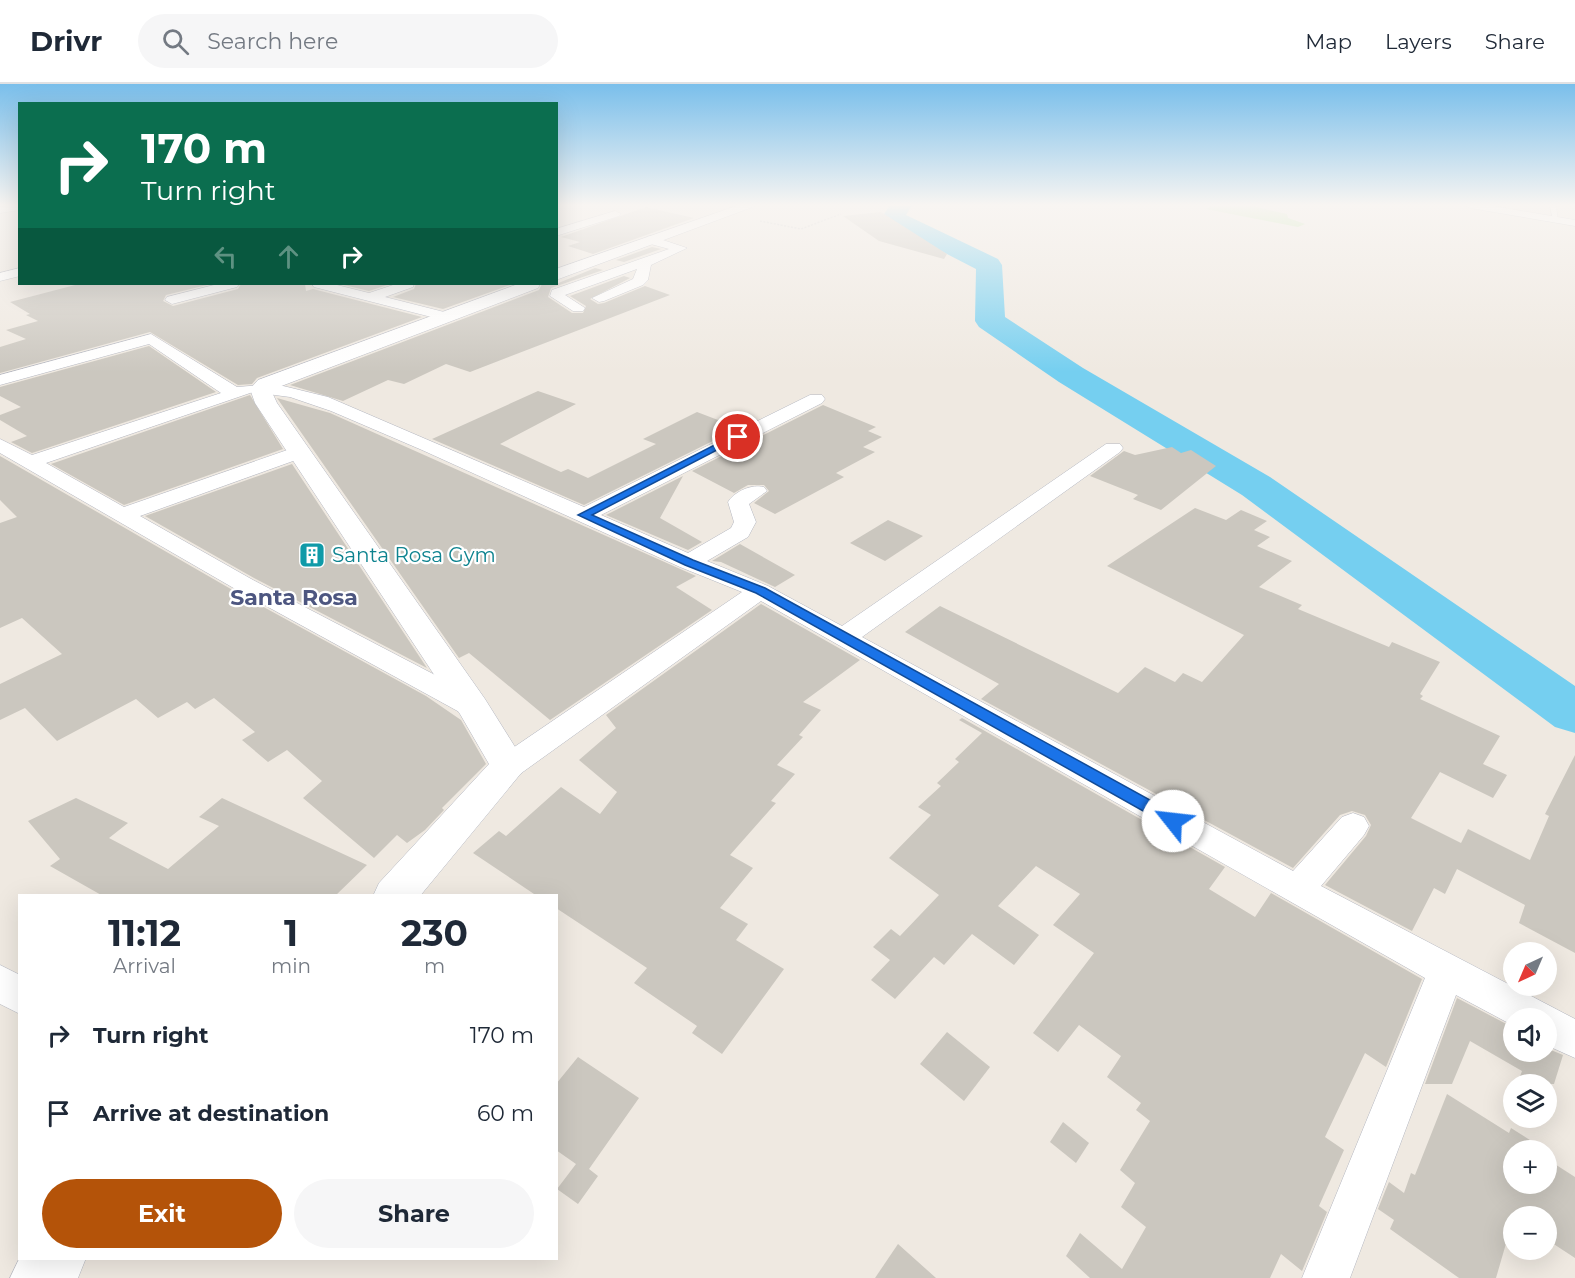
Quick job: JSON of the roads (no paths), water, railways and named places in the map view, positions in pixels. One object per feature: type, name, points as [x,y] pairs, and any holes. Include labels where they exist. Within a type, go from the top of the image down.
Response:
[{"type":"street","points":[[558,274],[595,261]]},
{"type":"street","points":[[579,308],[557,296],[557,293],[645,261]]},
{"type":"street","points":[[599,298],[641,280],[644,266],[649,261]]},
{"type":"street","points":[[0,277],[18,272]]},
{"type":"street","points":[[172,300],[227,285]]},
{"type":"street","points":[[323,285],[443,316]]},
{"type":"street","points":[[370,297],[405,285]]},
{"type":"street","points":[[30,462],[253,389],[529,285]]},
{"type":"street","points":[[0,380],[151,339],[253,389],[266,403],[300,452],[473,707],[509,766]]},
{"type":"street","points":[[253,389],[288,391],[358,417],[422,443],[688,562],[760,591],[1297,890],[1516,1008]]},
{"type":"street","points":[[584,515],[816,399]]},
{"type":"street","points":[[0,445],[245,585],[473,707]]},
{"type":"street","points":[[844,637],[1113,448]]},
{"type":"street","points":[[122,515],[300,452]]},
{"type":"street","points":[[688,562],[740,532],[745,522],[738,502],[756,491]]},
{"type":"street","points":[[396,894],[509,766],[760,591]]},
{"type":"street","points":[[1297,890],[1353,826]]},
{"type":"street","points":[[1326,1278],[1446,972]]},
{"type":"street","points":[[0,982],[18,996]]},
{"type":"street","points":[[1557,1030],[1575,1039]]},
{"type":"street","points":[[39,1278],[56,1260]]},
{"type":"waterway","points":[[980,261],[989,265],[990,321],[1071,375],[1256,486],[1575,713]]},
{"type":"place","name":"Santa Rosa Gym","points":[[312,555]]},
{"type":"district","name":"Santa Rosa","points":[[294,597]]}]
